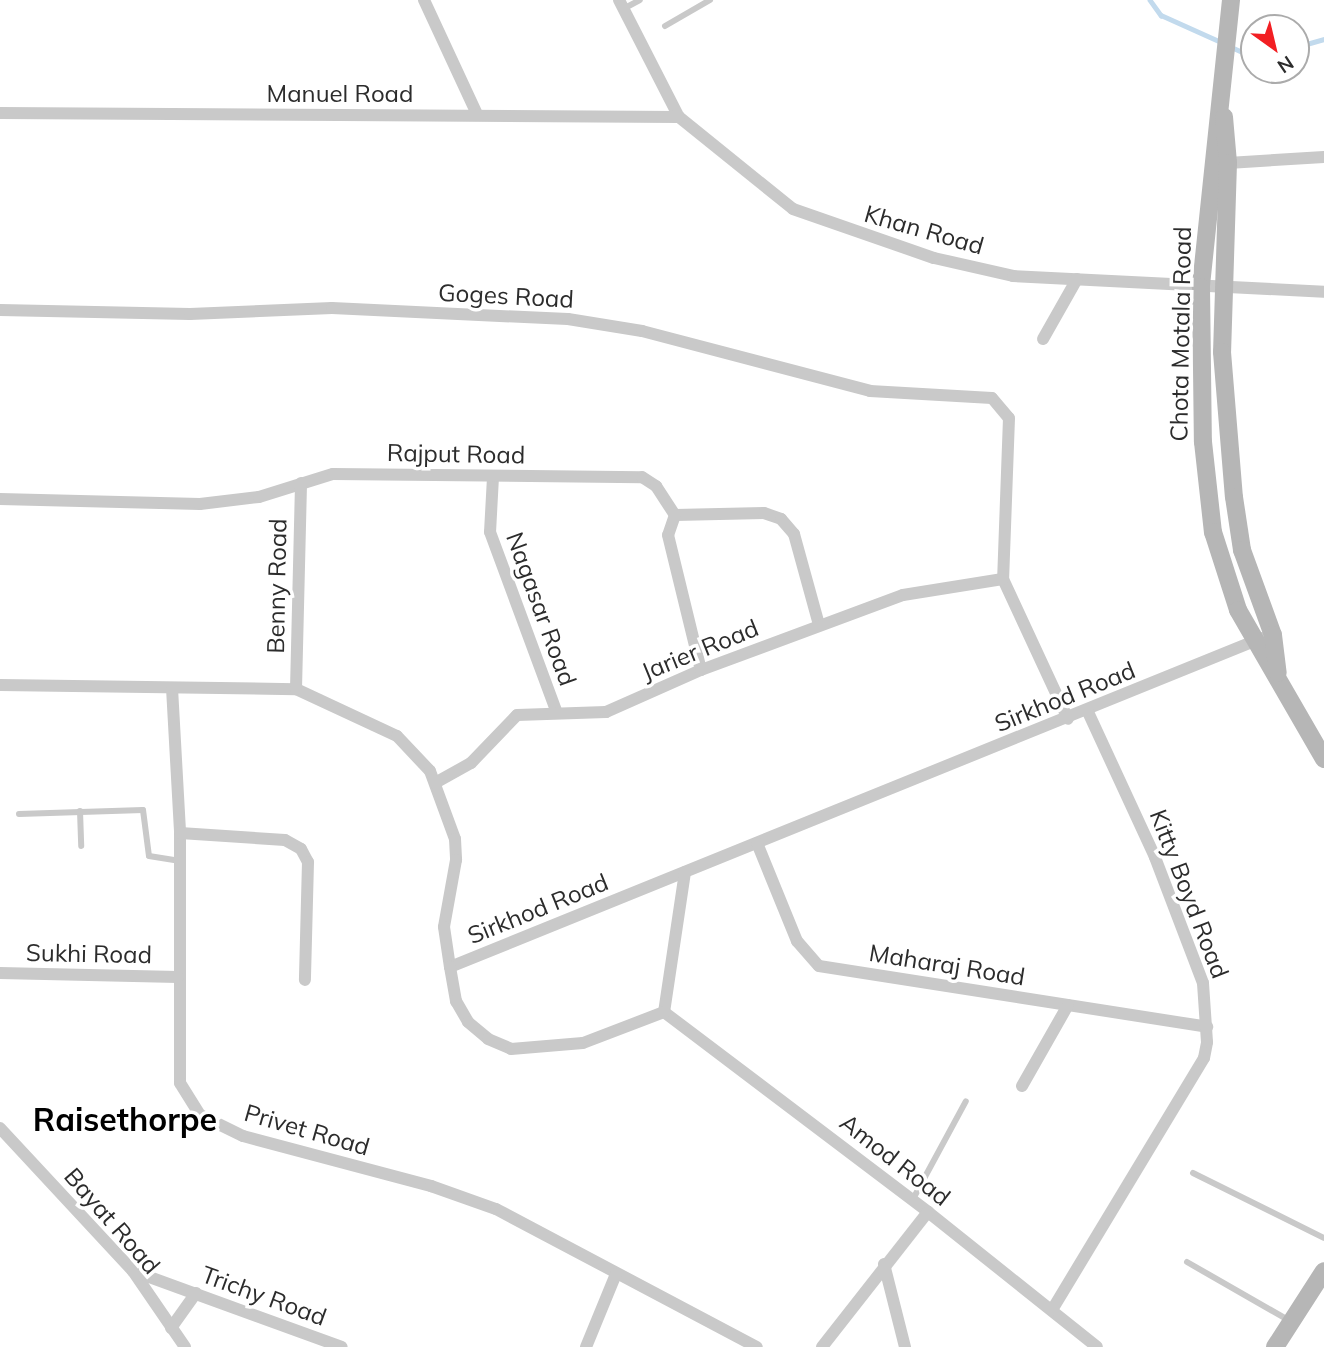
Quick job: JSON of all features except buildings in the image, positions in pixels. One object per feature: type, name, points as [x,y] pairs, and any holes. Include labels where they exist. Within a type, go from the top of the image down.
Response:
[{"type":"street","points":[[424,0],[477,114]]},
{"type":"street","name":"Chota Motala Road","points":[[1231,0],[1223,106],[1228,163],[1222,352],[1234,497],[1242,550],[1273,635],[1278,674]]},
{"type":"street","name":"Khan Road","points":[[621,5],[679,117],[759,186],[793,209],[934,258],[1013,275],[1324,292]]},
{"type":"street","name":"Chota Motala Road","points":[[1223,106],[1214,138],[1201,287],[1203,443],[1213,532],[1228,583],[1254,641],[1278,674],[1324,759]]},
{"type":"street","name":"Manuel Road","points":[[0,113],[679,117]]},
{"type":"street","points":[[1228,163],[1324,157]]},
{"type":"street","points":[[1043,339],[1077,279]]},
{"type":"street","name":"Goges Road","points":[[0,310],[190,314],[332,308],[568,319],[642,331],[870,391],[984,396],[999,404],[1009,418],[1003,579]]},
{"type":"street","name":"Rajput Road","points":[[0,499],[200,504],[260,497],[333,474],[642,477],[656,486],[675,515]]},
{"type":"street","name":"Nagasar Road","points":[[494,477],[490,532],[557,713]]},
{"type":"street","name":"Benny Road","points":[[296,689],[300,483]]},
{"type":"street","points":[[701,670],[668,536],[675,515],[764,513],[781,519],[794,534],[819,625]]},
{"type":"street","points":[[1003,579],[1068,719]]},
{"type":"street","name":"Jarier Road","points":[[435,783],[471,763],[517,715],[606,712],[701,670],[903,596],[1003,579]]},
{"type":"street","name":"Sirkhod Road","points":[[0,685],[296,689],[397,736],[425,762],[456,839],[456,860],[444,927],[450,967],[1088,712],[1273,635]]},
{"type":"street","name":"Privet Road","points":[[172,688],[180,833],[180,1083],[205,1119],[243,1136],[431,1186],[496,1209],[757,1347]]},
{"type":"street","name":"Kitty Boyd Road","points":[[1052,1310],[1203,1058],[1207,1027],[1203,983],[1182,923],[1088,712]]},
{"type":"street","points":[[180,833],[285,840],[301,849],[308,862],[305,980]]},
{"type":"street","name":"Maharaj Road","points":[[757,843],[797,941],[819,966],[1207,1027]]},
{"type":"street","points":[[450,967],[456,1001],[468,1022],[488,1039],[511,1049],[583,1043],[664,1012],[685,872]]},
{"type":"street","name":"Sukhi Road","points":[[0,973],[178,977]]},
{"type":"street","points":[[1022,1086],[1068,1005]]},
{"type":"street","name":"Amod Road","points":[[664,1012],[912,1199],[1097,1347]]},
{"type":"street","name":"Bayat Road","points":[[0,1128],[133,1271],[185,1347]]},
{"type":"street","points":[[822,1347],[884,1264],[928,1212]]},
{"type":"street","points":[[884,1264],[905,1347]]},
{"type":"street","name":"Trichy Road","points":[[133,1271],[342,1347]]},
{"type":"street","points":[[1275,1347],[1324,1271]]},
{"type":"street","points":[[586,1347],[617,1275]]},
{"type":"street","points":[[171,1328],[196,1293]]},
{"type":"lane","points":[[621,5],[640,0]]},
{"type":"lane","points":[[665,26],[710,0]]},
{"type":"lane","points":[[19,814],[143,810],[149,856],[179,860]]},
{"type":"lane","points":[[80,811],[81,845]]},
{"type":"lane","points":[[912,1199],[966,1101]]},
{"type":"lane","points":[[1193,1173],[1324,1238]]},
{"type":"lane","points":[[1187,1262],[1292,1322]]},
{"type":"waterway","points":[[1150,0],[1161,15],[1221,42]]},
{"type":"waterway","points":[[1310,43],[1324,39]]},
{"type":"waterway","points":[[1229,46],[1240,51]]},
{"type":"district","name":"Raisethorpe","points":[[125,1119]]}]
